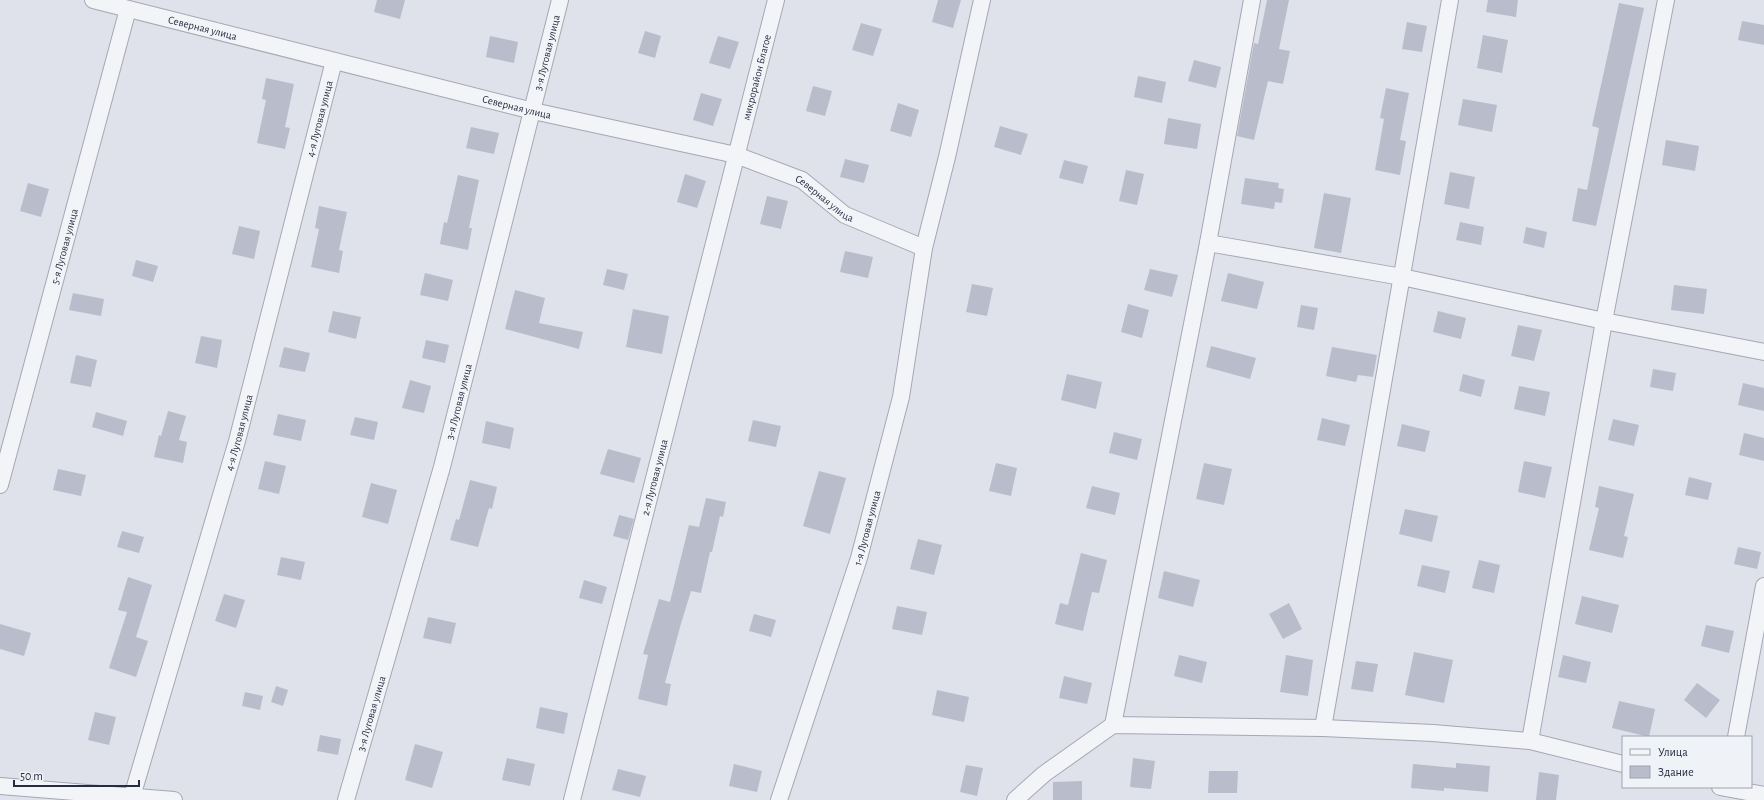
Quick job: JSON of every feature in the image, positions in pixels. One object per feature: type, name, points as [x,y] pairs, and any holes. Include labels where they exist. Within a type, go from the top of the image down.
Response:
[{"type":"street","name":"Северная улица","points":[[93,0],[533,111],[736,155],[802,180],[845,215],[924,248]]},
{"type":"street","name":"3-я Луговая улица","points":[[346,800],[442,467],[560,0]]},
{"type":"street","name":"микрорайон Благое","points":[[736,155],[776,0]]},
{"type":"street","name":"1-я Луговая улица","points":[[778,800],[859,558],[901,397],[924,248],[947,157],[982,0]]},
{"type":"street","points":[[1114,724],[1208,243],[1252,0]]},
{"type":"street","points":[[1323,728],[1450,0]]},
{"type":"street","points":[[1530,741],[1604,321],[1666,0]]},
{"type":"street","name":"5-я Луговая улица","points":[[0,485],[128,9]]},
{"type":"street","name":"4-я Луговая улица","points":[[132,798],[237,440],[334,62]]},
{"type":"street","name":"2-я Луговая улица","points":[[572,800],[736,155]]},
{"type":"street","points":[[1208,243],[1402,277],[1604,321],[1764,352]]},
{"type":"street","points":[[1736,736],[1764,586]]},
{"type":"street","points":[[1015,800],[1044,774],[1114,724],[1323,728],[1432,733],[1530,741],[1622,764]]},
{"type":"street","points":[[0,786],[132,798],[174,800]]},
{"type":"street","points":[[1724,788],[1764,795]]},
{"type":"building","points":[[377,0],[405,0],[400,19],[374,12]]},
{"type":"building","points":[[938,0],[961,0],[953,28],[932,22]]},
{"type":"building","points":[[1267,0],[1289,0],[1279,49],[1290,51],[1283,84],[1268,81],[1254,140],[1237,136],[1254,43],[1258,44]]},
{"type":"building","points":[[1488,0],[1518,0],[1516,17],[1486,12]]},
{"type":"building","points":[[1619,3],[1644,8],[1596,226],[1572,221],[1578,188],[1587,190],[1599,128],[1592,126]]},
{"type":"building","points":[[1742,21],[1764,25],[1764,45],[1738,40]]},
{"type":"building","points":[[1407,22],[1427,26],[1422,52],[1402,49]]},
{"type":"building","points":[[861,23],[882,29],[873,56],[852,50]]},
{"type":"building","points":[[645,31],[661,36],[655,58],[638,53]]},
{"type":"building","points":[[1483,35],[1508,40],[1502,73],[1477,68]]},
{"type":"building","points":[[490,36],[518,42],[514,63],[486,57]]},
{"type":"building","points":[[718,36],[739,42],[730,69],[709,63]]},
{"type":"building","points":[[1194,60],[1221,67],[1216,88],[1188,81]]},
{"type":"building","points":[[1138,76],[1166,82],[1162,103],[1134,97]]},
{"type":"building","points":[[266,78],[294,84],[285,127],[290,128],[285,149],[257,143],[266,100],[262,99]]},
{"type":"building","points":[[813,86],[832,91],[825,116],[806,111]]},
{"type":"building","points":[[1386,88],[1409,93],[1400,140],[1406,141],[1400,175],[1375,170],[1384,119],[1380,118]]},
{"type":"building","points":[[701,93],[722,99],[713,126],[693,120]]},
{"type":"building","points":[[1463,99],[1497,105],[1492,132],[1458,125]]},
{"type":"building","points":[[898,103],[919,110],[911,137],[890,131]]},
{"type":"building","points":[[1168,118],[1201,124],[1197,149],[1164,144]]},
{"type":"building","points":[[1000,126],[1028,134],[1021,155],[994,147]]},
{"type":"building","points":[[471,127],[499,133],[494,154],[466,148]]},
{"type":"building","points":[[1666,140],[1699,146],[1695,171],[1662,165]]},
{"type":"building","points":[[845,159],[869,165],[864,183],[840,177]]},
{"type":"building","points":[[1064,160],[1088,166],[1083,184],[1059,178]]},
{"type":"building","points":[[1126,170],[1144,174],[1137,205],[1119,201]]},
{"type":"building","points":[[1450,172],[1475,177],[1469,209],[1444,204]]},
{"type":"building","points":[[685,174],[706,181],[697,208],[677,202]]},
{"type":"building","points":[[458,175],[479,180],[469,228],[472,228],[468,250],[440,244],[444,222],[447,223]]},
{"type":"building","points":[[1245,178],[1279,183],[1278,188],[1284,189],[1282,203],[1275,202],[1274,209],[1241,204]]},
{"type":"building","points":[[28,183],[49,189],[41,217],[20,211]]},
{"type":"building","points":[[1324,193],[1351,198],[1341,253],[1314,248]]},
{"type":"building","points":[[767,196],[788,201],[781,229],[760,224]]},
{"type":"building","points":[[319,206],[347,212],[339,250],[343,251],[339,273],[311,267],[319,229],[315,228]]},
{"type":"building","points":[[1460,222],[1484,227],[1481,245],[1456,240]]},
{"type":"building","points":[[239,226],[260,231],[254,259],[232,254]]},
{"type":"building","points":[[1526,227],[1547,232],[1544,248],[1523,243]]},
{"type":"building","points":[[845,251],[873,257],[868,278],[840,272]]},
{"type":"building","points":[[136,260],[158,266],[153,282],[132,276]]},
{"type":"building","points":[[607,269],[628,274],[624,290],[603,285]]},
{"type":"building","points":[[1150,269],[1178,275],[1172,297],[1144,290]]},
{"type":"building","points":[[425,273],[453,280],[448,301],[420,295]]},
{"type":"building","points":[[1228,273],[1264,282],[1257,309],[1221,301]]},
{"type":"building","points":[[972,284],[993,288],[987,316],[966,312]]},
{"type":"building","points":[[1674,285],[1707,289],[1704,314],[1671,310]]},
{"type":"building","points":[[515,290],[545,298],[539,323],[583,332],[579,349],[505,329]]},
{"type":"building","points":[[73,293],[104,299],[101,316],[69,310]]},
{"type":"building","points":[[1128,304],[1149,310],[1142,338],[1121,332]]},
{"type":"building","points":[[1301,305],[1318,308],[1314,330],[1297,327]]},
{"type":"building","points":[[633,309],[669,316],[662,354],[626,347]]},
{"type":"building","points":[[333,311],[361,317],[356,339],[328,332]]},
{"type":"building","points":[[1438,311],[1466,318],[1461,339],[1433,332]]},
{"type":"building","points":[[1518,325],[1542,330],[1534,361],[1511,356]]},
{"type":"building","points":[[201,336],[222,340],[217,368],[195,363]]},
{"type":"building","points":[[426,340],[449,345],[445,363],[422,358]]},
{"type":"building","points":[[1211,346],[1256,358],[1250,379],[1206,367]]},
{"type":"building","points":[[284,347],[310,353],[305,372],[279,367]]},
{"type":"building","points":[[1332,347],[1377,355],[1373,377],[1358,375],[1356,382],[1326,376]]},
{"type":"building","points":[[76,355],[97,360],[91,387],[70,383]]},
{"type":"building","points":[[1653,369],[1676,373],[1673,391],[1650,387]]},
{"type":"building","points":[[1067,374],[1102,382],[1096,409],[1061,400]]},
{"type":"building","points":[[1463,374],[1485,380],[1481,397],[1459,391]]},
{"type":"building","points":[[410,380],[431,386],[424,413],[402,408]]},
{"type":"building","points":[[1743,383],[1764,388],[1764,411],[1738,405]]},
{"type":"building","points":[[1519,386],[1550,392],[1545,416],[1514,409]]},
{"type":"building","points":[[168,411],[186,416],[179,440],[187,442],[183,463],[154,457],[159,435],[161,436]]},
{"type":"building","points":[[96,412],[127,421],[123,436],[92,427]]},
{"type":"building","points":[[278,414],[306,420],[301,441],[273,435]]},
{"type":"building","points":[[355,417],[378,422],[374,440],[350,435]]},
{"type":"building","points":[[1322,418],[1350,425],[1345,446],[1317,440]]},
{"type":"building","points":[[1613,419],[1639,425],[1634,446],[1608,440]]},
{"type":"building","points":[[753,420],[781,426],[776,447],[748,441]]},
{"type":"building","points":[[486,421],[514,428],[510,449],[482,443]]},
{"type":"building","points":[[1402,424],[1430,431],[1425,452],[1397,446]]},
{"type":"building","points":[[1114,432],[1142,439],[1137,460],[1109,453]]},
{"type":"building","points":[[1744,433],[1764,438],[1764,461],[1739,455]]},
{"type":"building","points":[[608,449],[641,458],[634,483],[600,474]]},
{"type":"building","points":[[265,461],[286,466],[279,494],[258,489]]},
{"type":"building","points":[[1524,461],[1552,467],[1545,498],[1518,492]]},
{"type":"building","points":[[996,463],[1017,468],[1011,496],[989,491]]},
{"type":"building","points":[[1204,463],[1232,469],[1224,505],[1196,499]]},
{"type":"building","points":[[58,469],[86,475],[81,496],[53,490]]},
{"type":"building","points":[[819,471],[846,478],[830,534],[803,526]]},
{"type":"building","points":[[1689,477],[1712,483],[1708,500],[1685,495]]},
{"type":"building","points":[[470,480],[497,487],[492,509],[489,508],[478,547],[450,540],[456,519],[459,520]]},
{"type":"building","points":[[371,483],[397,490],[388,524],[362,517]]},
{"type":"building","points":[[1092,486],[1120,493],[1115,515],[1086,508]]},
{"type":"building","points":[[1599,486],[1634,494],[1624,536],[1628,537],[1623,558],[1589,550],[1599,508],[1595,507]]},
{"type":"building","points":[[706,498],[726,502],[723,517],[720,516],[712,552],[710,552],[701,593],[691,591],[680,627],[665,683],[671,684],[667,706],[638,699],[648,655],[643,654],[659,599],[670,602],[689,525],[699,527]]},
{"type":"building","points":[[1405,509],[1438,516],[1432,542],[1399,534]]},
{"type":"building","points":[[619,515],[634,519],[628,540],[613,536]]},
{"type":"building","points":[[122,531],[144,537],[139,553],[117,547]]},
{"type":"building","points":[[918,539],[942,545],[934,575],[910,569]]},
{"type":"building","points":[[1738,547],[1761,552],[1757,569],[1734,564]]},
{"type":"building","points":[[1081,553],[1107,560],[1099,593],[1092,592],[1083,631],[1055,624],[1060,603],[1068,605]]},
{"type":"building","points":[[281,557],[305,562],[301,580],[277,575]]},
{"type":"building","points":[[1479,560],[1500,565],[1494,593],[1472,588]]},
{"type":"building","points":[[1422,565],[1450,571],[1445,593],[1417,586]]},
{"type":"building","points":[[1164,571],[1200,580],[1193,607],[1158,598]]},
{"type":"building","points":[[128,577],[152,585],[136,637],[148,641],[136,677],[109,668],[127,612],[118,610]]},
{"type":"building","points":[[584,580],[607,587],[602,604],[579,598]]},
{"type":"building","points":[[224,594],[245,600],[236,628],[215,621]]},
{"type":"building","points":[[1582,596],[1619,605],[1612,633],[1575,624]]},
{"type":"building","points":[[1289,603],[1302,629],[1283,639],[1269,614]]},
{"type":"building","points":[[897,606],[927,612],[922,635],[892,629]]},
{"type":"building","points":[[754,614],[776,620],[771,637],[749,631]]},
{"type":"building","points":[[428,617],[456,623],[451,644],[423,638]]},
{"type":"building","points":[[0,624],[31,633],[24,656],[0,649]]},
{"type":"building","points":[[1706,625],[1734,631],[1729,653],[1701,646]]},
{"type":"building","points":[[1414,652],[1453,660],[1444,703],[1405,695]]},
{"type":"building","points":[[1179,655],[1207,662],[1202,683],[1174,676]]},
{"type":"building","points":[[1286,655],[1313,660],[1308,696],[1280,692]]},
{"type":"building","points":[[1563,655],[1591,662],[1586,683],[1558,677]]},
{"type":"building","points":[[1356,661],[1378,664],[1373,692],[1351,689]]},
{"type":"building","points":[[1064,676],[1092,683],[1087,704],[1059,698]]},
{"type":"building","points":[[1697,683],[1720,700],[1706,718],[1684,700]]},
{"type":"building","points":[[276,686],[288,690],[283,706],[271,702]]},
{"type":"building","points":[[937,690],[969,697],[964,722],[932,715]]},
{"type":"building","points":[[245,692],[263,696],[260,710],[242,706]]},
{"type":"building","points":[[1619,701],[1655,709],[1649,736],[1612,728]]},
{"type":"building","points":[[540,707],[568,713],[564,734],[536,728]]},
{"type":"building","points":[[95,712],[116,717],[109,745],[88,740]]},
{"type":"building","points":[[320,735],[341,739],[338,755],[317,751]]},
{"type":"building","points":[[415,744],[443,752],[432,788],[405,780]]},
{"type":"building","points":[[507,758],[535,764],[530,786],[502,780]]},
{"type":"building","points":[[1133,758],[1155,761],[1151,789],[1130,787]]},
{"type":"building","points":[[1456,763],[1490,766],[1488,792],[1444,788],[1444,791],[1411,788],[1413,764],[1456,768]]},
{"type":"building","points":[[734,764],[762,771],[757,792],[729,786]]},
{"type":"building","points":[[966,765],[983,768],[977,796],[960,792]]},
{"type":"building","points":[[618,769],[646,776],[640,797],[612,790]]},
{"type":"building","points":[[1209,771],[1238,771],[1237,793],[1208,793]]},
{"type":"building","points":[[1539,772],[1559,775],[1556,800],[1536,800]]},
{"type":"building","points":[[1082,781],[1082,800],[1053,800],[1053,782]]}]
